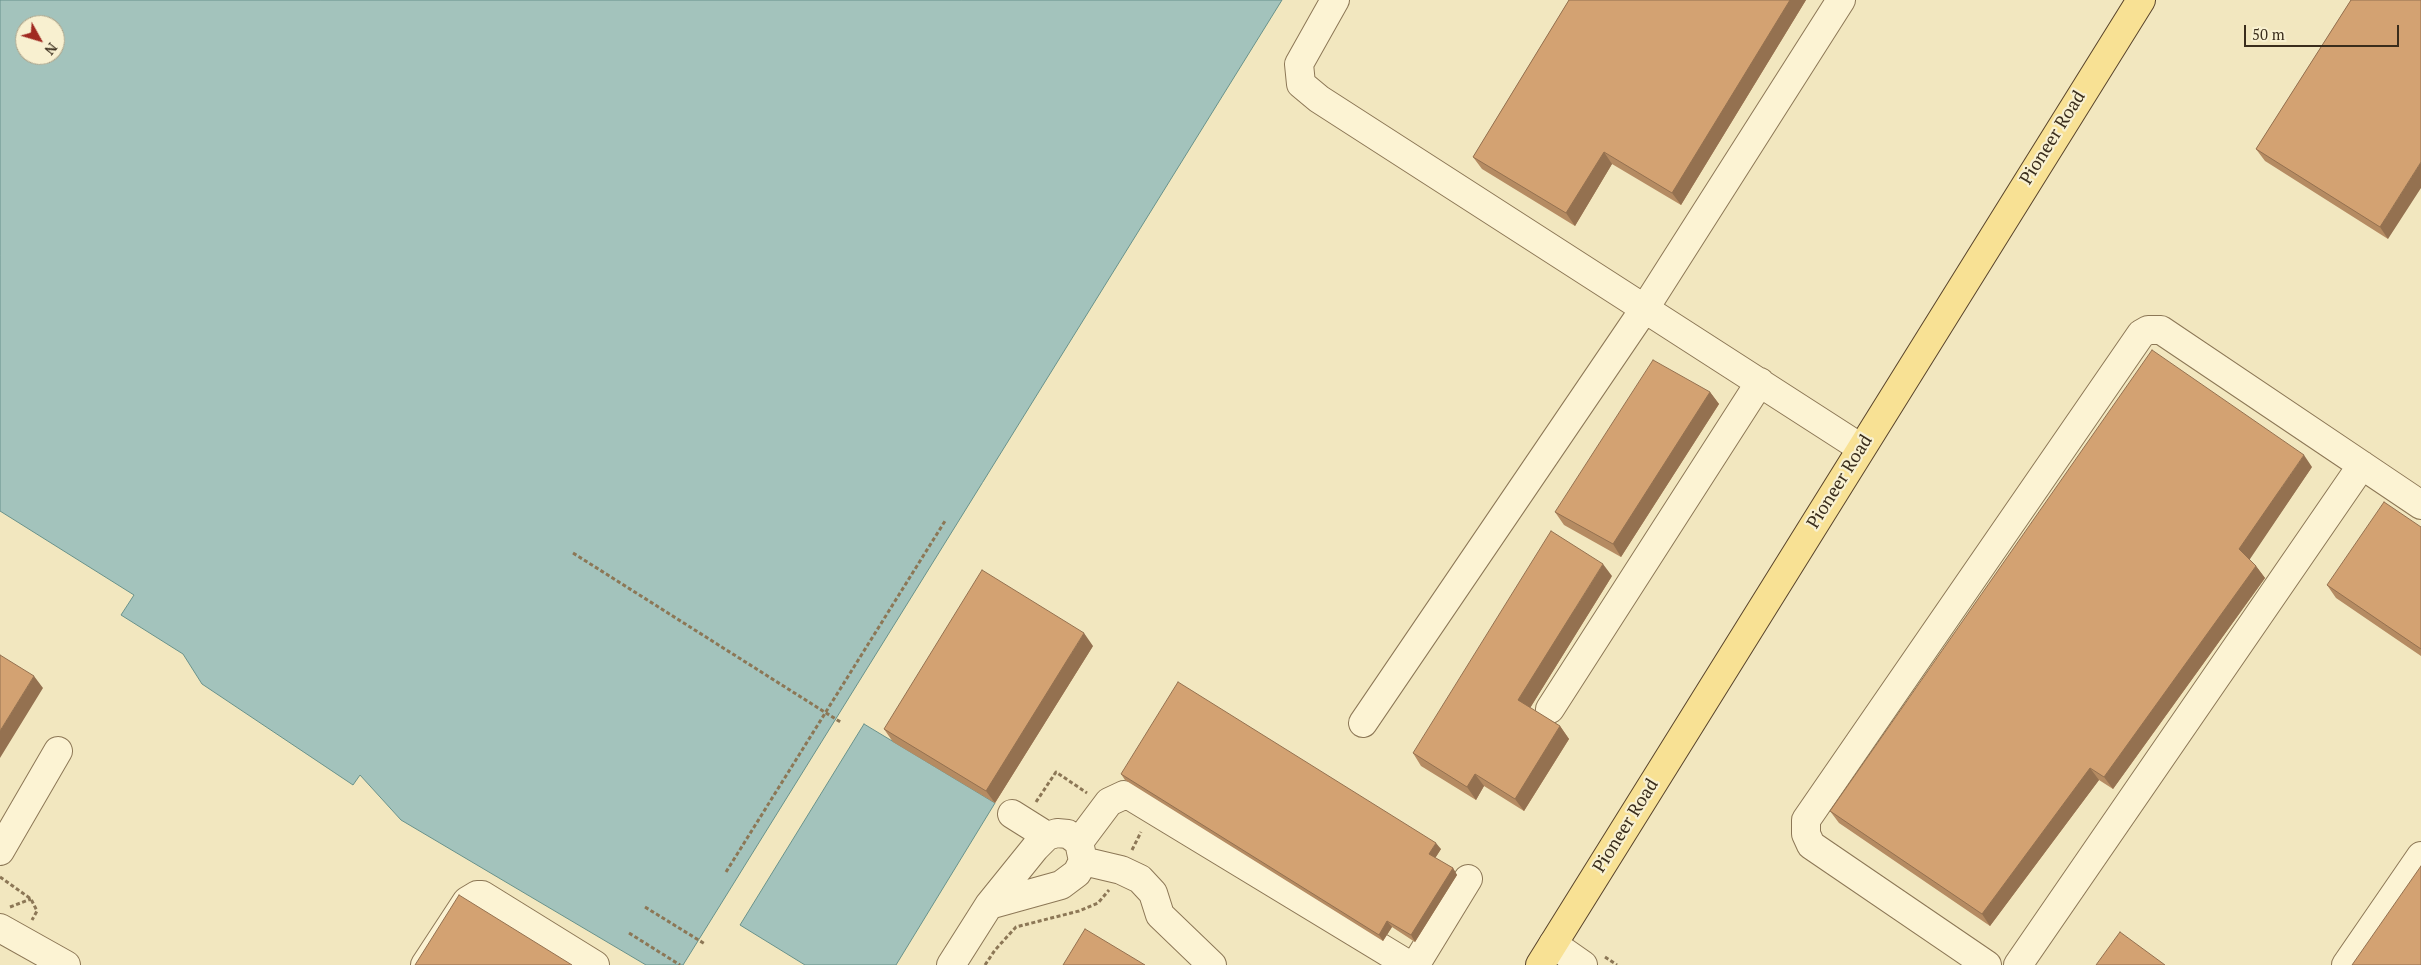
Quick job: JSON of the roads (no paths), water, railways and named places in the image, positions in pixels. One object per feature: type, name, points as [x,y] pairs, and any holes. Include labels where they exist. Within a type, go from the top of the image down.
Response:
[{"type":"main road","name":"Pioneer Road","points":[[1546,954],[2141,0]]},
{"type":"street","points":[[1335,0],[1299,64],[1301,84],[1320,99],[1861,448]]},
{"type":"street","points":[[1363,723],[1645,308],[1841,0]]},
{"type":"street","points":[[1987,965],[1811,845],[1806,834],[1806,820],[2141,334],[2148,330],[2161,330],[2421,505]]},
{"type":"street","points":[[1550,709],[1760,382]]},
{"type":"street","points":[[2018,965],[2362,466]]},
{"type":"street","points":[[0,850],[58,751]]},
{"type":"street","points":[[989,905],[1061,885],[1077,873],[1081,852],[1109,802],[1124,795],[1132,797],[1409,965]]},
{"type":"street","points":[[1012,814],[1047,836]]},
{"type":"street","points":[[951,965],[989,905],[1035,848],[1047,836],[1057,833],[1068,834],[1081,852],[1140,879],[1152,893],[1160,915],[1212,965]]},
{"type":"street","points":[[2346,965],[2421,856]]},
{"type":"street","points":[[1413,965],[1416,964],[1468,879]]},
{"type":"street","points":[[425,965],[467,901],[477,895],[482,895],[595,965]]},
{"type":"street","points":[[10,925],[53,962]]},
{"type":"street","points":[[1546,954],[1583,965]]},
{"type":"water","points":[[0,0],[1282,0],[683,965],[646,965],[401,820],[360,775],[353,785],[202,684],[183,654],[121,615],[134,595],[0,511]]},
{"type":"water","points":[[864,724],[995,803],[896,965],[805,965],[740,925]]}]
